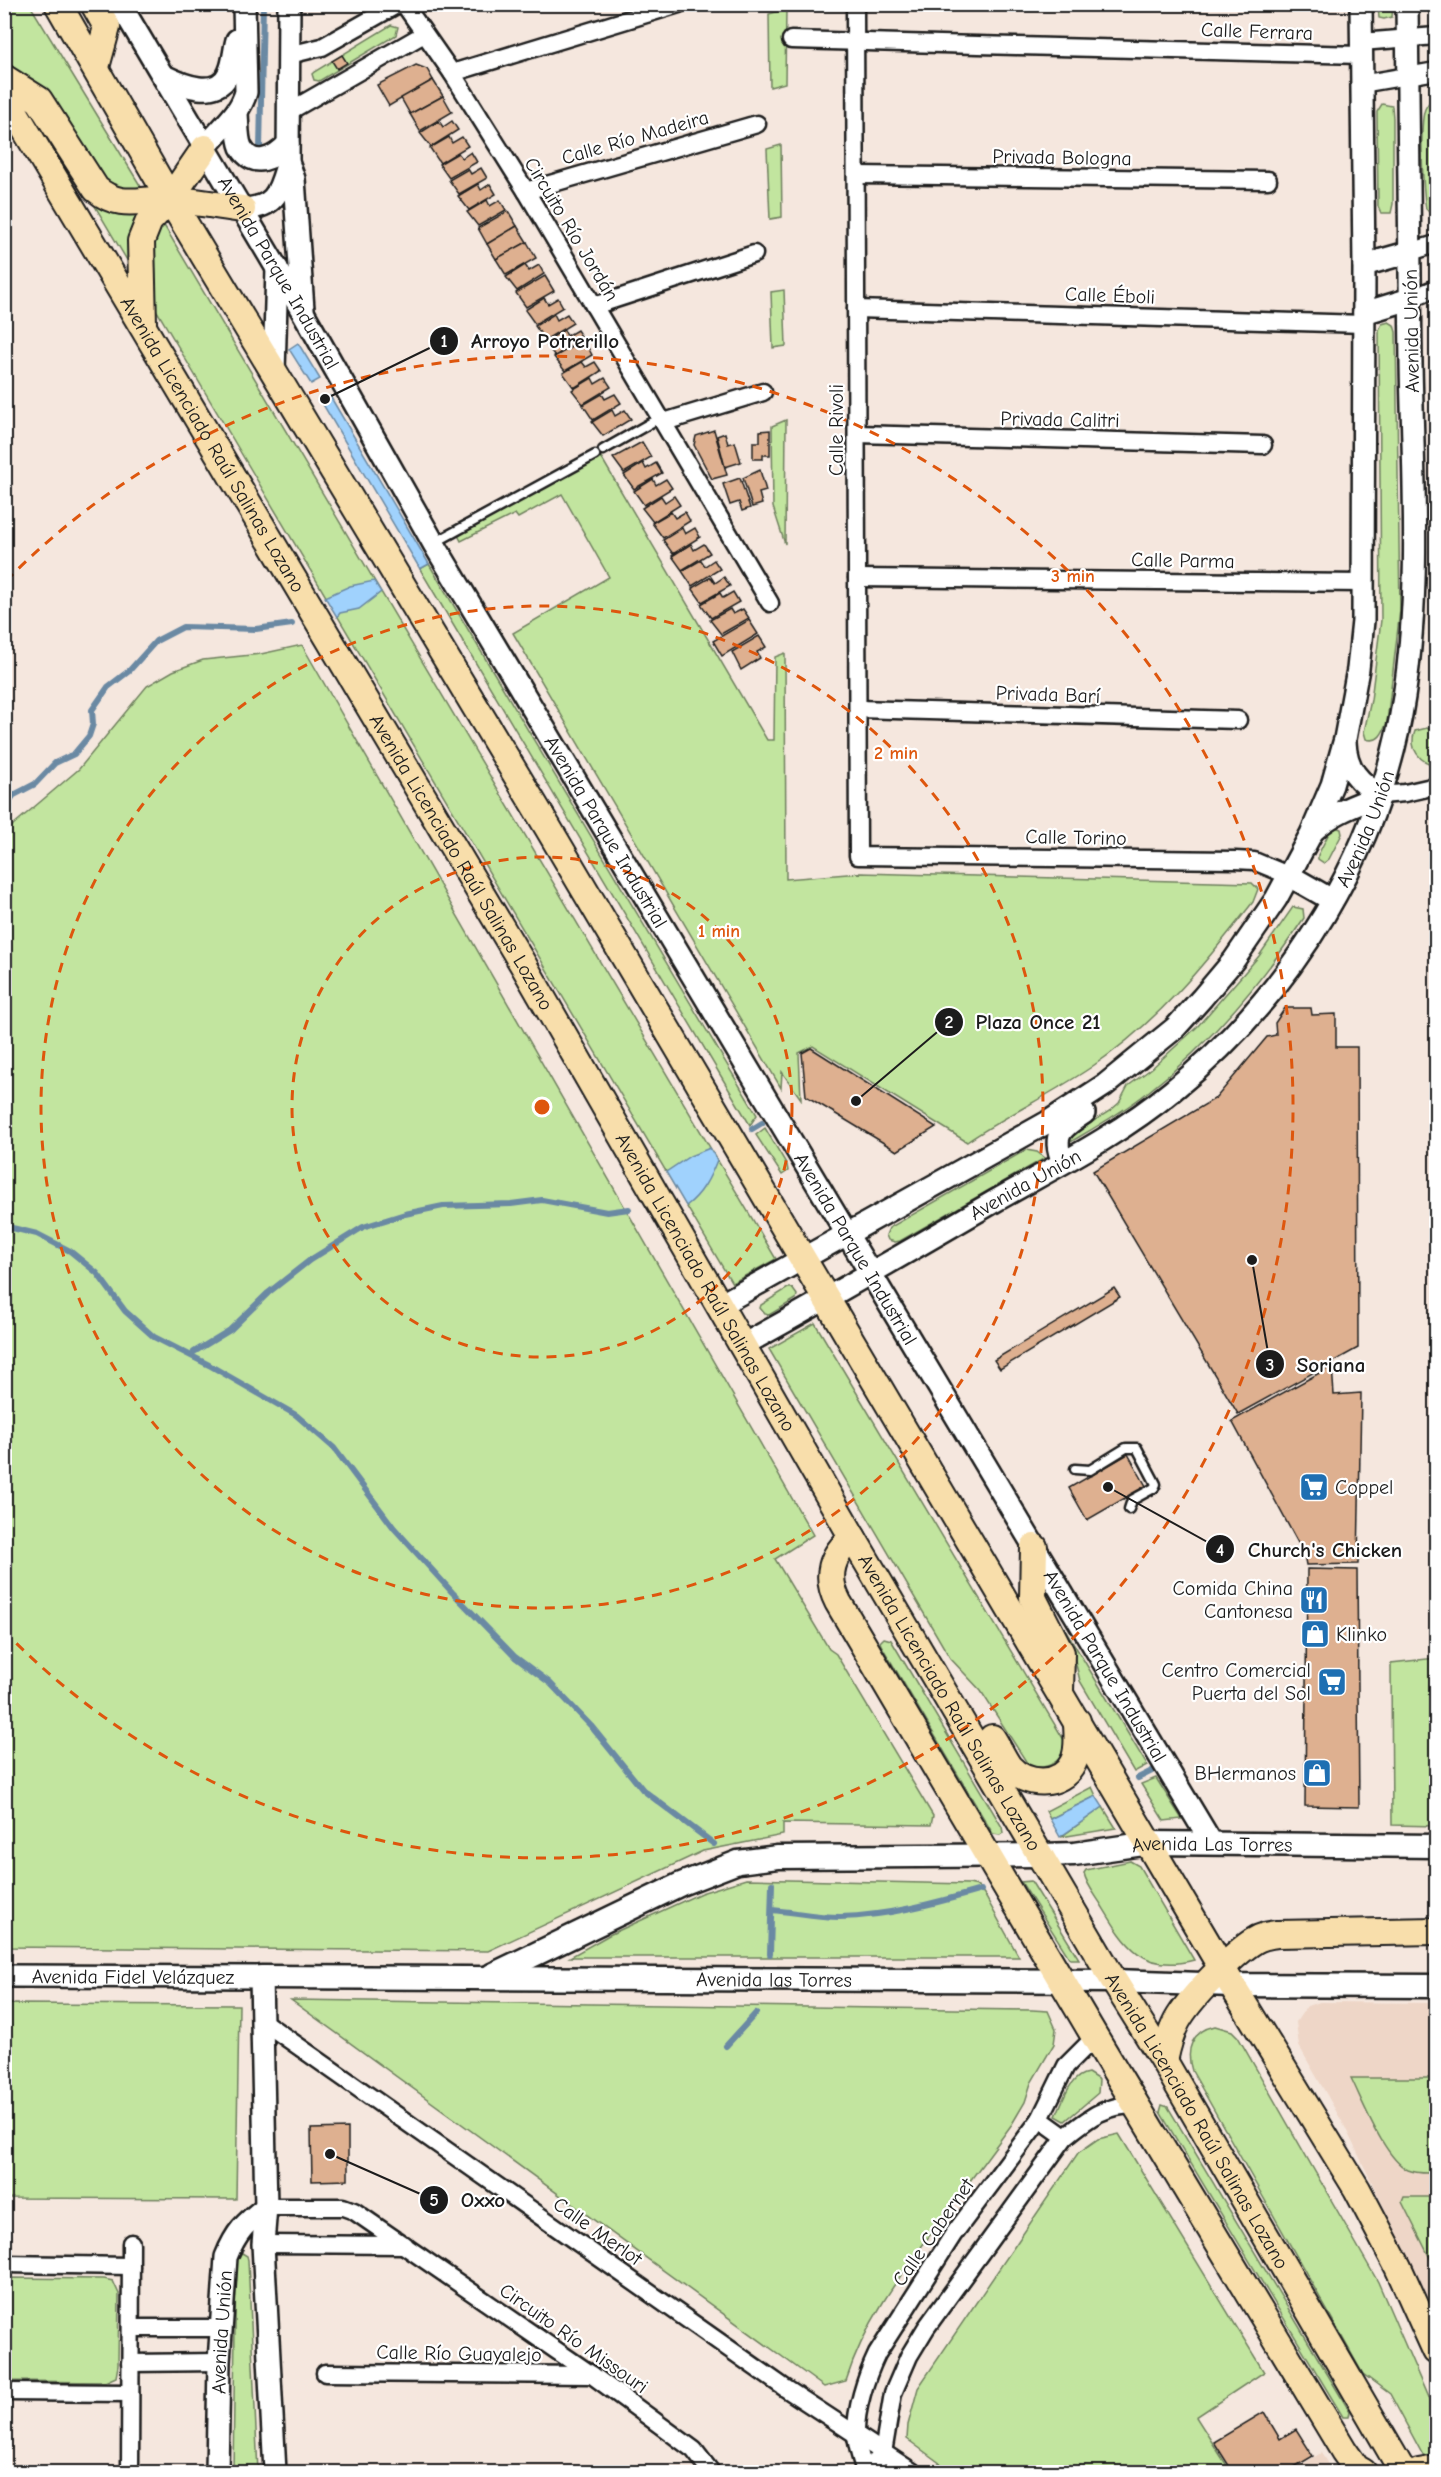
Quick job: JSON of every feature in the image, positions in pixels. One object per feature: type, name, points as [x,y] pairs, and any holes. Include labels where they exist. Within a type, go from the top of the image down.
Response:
[{"type":"main road","points":[[58,4],[170,199],[805,1259],[1225,1973],[1357,2189],[1398,2267],[1437,2351]]},
{"type":"main road","points":[[94,4],[107,27],[96,67]]},
{"type":"main road","points":[[4,78],[39,100],[96,189],[105,196],[134,203],[170,199],[242,208]]},
{"type":"main road","name":"Avenida Licenciado Raúl Salinas Lozano","points":[[4,94],[524,966],[853,1538],[1042,1855],[1114,1981],[1164,2061],[1404,2472]]},
{"type":"main road","points":[[144,329],[140,269],[141,241],[149,221],[170,199],[205,148]]},
{"type":"main road","points":[[853,1538],[838,1552],[832,1567],[831,1581],[834,1595],[1095,2037],[1359,2471]]},
{"type":"main road","points":[[1034,1547],[1033,1598],[1060,1653],[1060,1691]]},
{"type":"main road","points":[[923,1656],[952,1681],[976,1712],[1010,1767],[1021,1776],[1045,1782],[1054,1781],[1066,1772],[1073,1763],[1078,1744],[1077,1720]]},
{"type":"main road","name":"Avenida Las Torres","points":[[987,1856],[1074,1854],[1150,1843],[1437,1846]]},
{"type":"main road","name":"Avenida las Torres","points":[[487,1978],[681,1884],[738,1862],[778,1857],[987,1856]]},
{"type":"main road","points":[[1164,2061],[1168,2043],[1179,2019],[1255,1941],[1276,1934],[1437,1931]]},
{"type":"main road","points":[[1062,1981],[1114,1981],[1225,1973],[1242,1966],[1259,1985]]},
{"type":"main road","points":[[1225,1973],[1259,1985],[1437,1986]]},
{"type":"main road","name":"Avenida las Torres","points":[[261,1977],[1062,1981]]},
{"type":"main road","points":[[1419,2472],[1437,2469]]},
{"type":"street","name":"Avenida Parque Industrial","points":[[120,4],[304,314],[434,544],[1211,1842]]},
{"type":"street","points":[[205,148],[219,129],[237,114],[246,92],[244,4]]},
{"type":"street","points":[[289,4],[288,153],[294,179],[304,314]]},
{"type":"street","points":[[289,55],[322,47],[398,4]]},
{"type":"street","name":"Circuito Río Jordán","points":[[404,4],[452,73],[526,191],[770,603]]},
{"type":"street","points":[[452,73],[679,4]]},
{"type":"street","name":"Calle Rivoli","points":[[855,4],[858,856]]},
{"type":"street","points":[[718,1306],[1048,1122],[1105,1085],[1157,1044],[1202,998],[1258,928],[1290,876],[1311,834],[1332,785],[1345,740],[1362,645],[1364,265],[1361,4]]},
{"type":"street","name":"Avenida Unión","points":[[741,1346],[1063,1162],[1170,1093],[1252,1013],[1286,972],[1316,928],[1361,844],[1381,795],[1394,750],[1405,695],[1411,628],[1414,495],[1407,4]]},
{"type":"street","points":[[164,76],[190,87],[203,89],[218,83],[230,72],[236,41],[244,26]]},
{"type":"street","points":[[288,112],[424,34]]},
{"type":"street","name":"Calle Ferrara","points":[[792,40],[1361,49],[1408,39],[1437,36]]},
{"type":"street","points":[[1361,84],[1437,72]]},
{"type":"street","points":[[237,114],[241,146],[248,156],[255,160],[269,159],[288,153]]},
{"type":"street","name":"Calle Río Madeira","points":[[526,191],[756,124]]},
{"type":"street","points":[[242,208],[254,208],[273,200],[278,194],[288,153]]},
{"type":"street","name":"Privada Bologna","points":[[856,175],[1268,180]]},
{"type":"street","points":[[1364,265],[1437,244]]},
{"type":"street","points":[[594,306],[754,254]]},
{"type":"street","points":[[274,372],[277,268]]},
{"type":"street","points":[[1364,318],[1437,288]]},
{"type":"street","name":"Calle Éboli","points":[[856,309],[1364,318]]},
{"type":"street","points":[[663,420],[764,392]]},
{"type":"street","name":"Privada Calitri","points":[[857,434],[1263,445]]},
{"type":"street","name":"Calle Parma","points":[[857,578],[1364,584]]},
{"type":"street","name":"Privada Barí","points":[[858,709],[1238,720]]},
{"type":"street","points":[[1345,740],[1345,752],[1352,772],[1365,786],[1381,795]]},
{"type":"street","points":[[1311,834],[1324,820],[1337,812],[1381,795],[1405,794],[1437,786]]},
{"type":"street","name":"Calle Torino","points":[[858,856],[1235,860],[1254,861],[1290,876]]},
{"type":"street","points":[[1290,876],[1332,900]]},
{"type":"street","points":[[1063,1162],[1058,1151],[1059,1134],[1065,1125],[1088,1110],[1105,1085]]},
{"type":"street","points":[[1005,1146],[1033,1144],[1063,1162]]},
{"type":"street","name":"Avenida Fidel Velázquez","points":[[4,1976],[261,1977]]},
{"type":"street","name":"Avenida Unión","points":[[261,1977],[266,2207],[263,2244],[275,2472]]},
{"type":"street","name":"Calle Merlot","points":[[261,2020],[856,2436],[913,2472]]},
{"type":"street","name":"Calle Cabernet","points":[[866,2472],[856,2436],[861,2397],[869,2370],[886,2338],[953,2235],[1040,2119],[1066,2066],[1095,2037]]},
{"type":"street","name":"Calle Cabernet","points":[[866,2472],[883,2452],[892,2393],[909,2356],[939,2310],[1065,2137],[1105,2109],[1113,2106],[1136,2105]]},
{"type":"street","points":[[1040,2119],[1065,2137]]},
{"type":"street","name":"Avenida Unión","points":[[217,2472],[219,2362],[226,2257],[232,2241],[244,2223],[266,2207]]},
{"type":"street","name":"Circuito Río Missouri","points":[[266,2207],[349,2208],[406,2245],[694,2450],[711,2472]]},
{"type":"street","points":[[130,2472],[131,2243]]},
{"type":"street","points":[[263,2244],[406,2245]]},
{"type":"street","points":[[4,2264],[131,2266]]},
{"type":"street","points":[[131,2328],[221,2328]]},
{"type":"street","points":[[130,2363],[219,2362]]},
{"type":"street","name":"Calle Río Guayalejo","points":[[325,2373],[592,2376]]},
{"type":"street","points":[[4,2392],[130,2393]]},
{"type":"lane","points":[[603,450],[663,420]]},
{"type":"lane","points":[[434,544],[595,455]]},
{"type":"lane","points":[[1075,1469],[1090,1470],[1123,1450],[1131,1447],[1137,1448],[1156,1484],[1154,1488],[1132,1500],[1129,1509]]},
{"type":"shaded area","points":[[1320,2002],[1436,2003],[1436,2315],[1344,2125],[1299,2046],[1296,2022],[1307,2006]]},
{"type":"shaded area","points":[[1321,2453],[1333,2472],[1289,2472]]},
{"type":"green space","points":[[4,5],[30,5],[149,200],[776,1259],[732,1283],[5,54]]},
{"type":"green space","points":[[1378,5],[1393,5],[1392,17],[1379,18]]},
{"type":"green space","points":[[786,9],[785,83],[770,87],[769,14]]},
{"type":"green space","points":[[391,25],[398,27],[396,35],[319,81],[314,80],[312,74],[314,72]]},
{"type":"green space","points":[[1436,94],[1436,219],[1426,209],[1422,143],[1425,109]]},
{"type":"green space","points":[[1382,104],[1392,106],[1393,118],[1393,204],[1391,213],[1381,213],[1378,206],[1377,112]]},
{"type":"green space","points":[[781,145],[782,217],[770,219],[767,149]]},
{"type":"green space","points":[[784,290],[786,346],[773,348],[771,292]]},
{"type":"green space","points":[[1389,322],[1394,325],[1396,332],[1400,610],[1387,722],[1380,736],[1370,740],[1366,739],[1364,732],[1371,700],[1381,620],[1379,330],[1382,324]]},
{"type":"green space","points":[[786,420],[785,544],[773,507],[772,426]]},
{"type":"green space","points":[[601,457],[767,740],[774,740],[775,657],[785,653],[786,879],[860,873],[1252,883],[1258,889],[1253,902],[1197,971],[1137,1032],[1075,1078],[967,1142],[813,1046],[799,1053],[801,1099],[782,1072],[781,1088],[513,633],[609,577],[562,494],[518,518],[515,514],[461,541],[458,535]]},
{"type":"green space","points":[[429,564],[757,1115],[750,1125],[420,569]]},
{"type":"green space","points":[[302,645],[813,1535],[775,1559],[829,1649],[836,1654],[933,1816],[931,1825],[783,1823],[783,1835],[703,1851],[488,1951],[5,1947],[5,835],[13,825],[79,769],[147,686],[173,671],[203,660],[261,654]]},
{"type":"green space","points":[[1427,728],[1436,733],[1436,765],[1420,758],[1414,749],[1415,731]]},
{"type":"green space","points":[[1335,827],[1341,829],[1342,834],[1329,859],[1324,863],[1318,859],[1318,855],[1331,829]]},
{"type":"green space","points":[[1293,907],[1303,909],[1304,918],[1252,989],[1213,1033],[1171,1073],[1138,1099],[1067,1144],[1064,1140],[1111,1110],[1119,1103],[1128,1086],[1152,1068],[1197,1027],[1259,956]]},
{"type":"green space","points":[[765,1128],[787,1165],[788,1171],[782,1175],[756,1135]]},
{"type":"green space","points":[[1026,1150],[1037,1152],[1045,1158],[900,1241],[888,1240],[886,1235],[889,1228]]},
{"type":"green space","points":[[788,1288],[792,1288],[797,1295],[796,1299],[769,1315],[765,1314],[760,1308],[761,1305]]},
{"type":"green space","points":[[815,1323],[1064,1740],[1062,1754],[1053,1764],[1041,1767],[1027,1763],[981,1691],[950,1658],[769,1349]]},
{"type":"green space","points":[[1045,1596],[1147,1765],[1134,1772],[1080,1681],[1071,1644]]},
{"type":"green space","points":[[884,1638],[891,1640],[1002,1827],[1003,1833],[1000,1835],[993,1834],[881,1645],[880,1642]]},
{"type":"green space","points":[[1436,1658],[1436,1826],[1392,1825],[1391,1663]]},
{"type":"green space","points":[[1156,1778],[1182,1819],[1164,1821],[1141,1784]]},
{"type":"green space","points":[[1092,1787],[1096,1796],[1050,1819],[1046,1811]]},
{"type":"green space","points":[[1103,1807],[1116,1828],[1061,1837]]},
{"type":"green space","points":[[1130,1861],[1139,1866],[1194,1960],[1161,1963],[1148,1959],[1128,1943],[1110,1920],[1089,1886],[1084,1873],[1086,1870]]},
{"type":"green space","points":[[746,1879],[978,1886],[1019,1957],[570,1957],[609,1935],[701,1893]]},
{"type":"green space","points":[[1031,1881],[1079,1959],[1070,1959],[1021,1882]]},
{"type":"green space","points":[[291,2000],[1032,2010],[1048,2011],[1056,2029],[1054,2044],[1031,2083],[1025,2102],[1012,2124],[883,2302],[862,2340],[846,2381],[824,2387]]},
{"type":"green space","points":[[5,2004],[239,2005],[236,2199],[5,2198]]},
{"type":"green space","points":[[1215,2026],[1232,2031],[1238,2037],[1378,2282],[1436,2416],[1436,2460],[1425,2459],[1390,2394],[1363,2374],[1192,2071],[1189,2055],[1192,2042],[1201,2032]]},
{"type":"green space","points":[[1088,2073],[1099,2080],[1098,2093],[1065,2121],[1056,2116],[1064,2096],[1076,2078]]},
{"type":"green space","points":[[1351,2078],[1436,2078],[1436,2173],[1411,2171],[1399,2164],[1375,2129]]},
{"type":"green space","points":[[1162,2105],[1168,2107],[1350,2412],[1349,2417],[1343,2417],[1160,2112]]},
{"type":"green space","points":[[1119,2134],[1264,2372],[1196,2417],[1231,2472],[952,2472],[907,2439],[908,2425],[918,2388],[1078,2153],[1098,2139]]},
{"type":"green space","points":[[1404,2197],[1436,2197],[1436,2270],[1402,2202]]},
{"type":"green space","points":[[242,2253],[247,2256],[248,2260],[258,2472],[233,2472],[236,2258]]},
{"type":"green space","points":[[5,2278],[113,2281],[119,2294],[116,2377],[105,2382],[5,2381]]},
{"type":"water","points":[[298,343],[320,379],[311,384],[289,349]]},
{"type":"water","points":[[330,396],[429,564],[420,569],[321,401]]},
{"type":"water","points":[[374,581],[381,592],[359,609],[340,613],[337,617],[325,597],[350,586]]},
{"type":"water","points":[[710,1148],[717,1160],[701,1191],[686,1206],[666,1172],[690,1156]]},
{"type":"water","points":[[1096,1796],[1103,1807],[1060,1837],[1050,1819]]},
{"type":"building","points":[[342,55],[347,63],[337,69],[332,61]]},
{"type":"building","points":[[416,65],[427,69],[433,80],[389,106],[377,85]]},
{"type":"building","points":[[433,80],[443,96],[410,114],[401,98]]},
{"type":"building","points":[[443,96],[452,112],[420,131],[410,114]]},
{"type":"building","points":[[439,121],[443,127],[452,121],[458,130],[431,147],[420,133]]},
{"type":"building","points":[[449,137],[452,143],[462,137],[468,146],[440,163],[430,148]]},
{"type":"building","points":[[471,152],[477,162],[449,178],[439,164],[458,153],[462,158]]},
{"type":"building","points":[[481,168],[487,178],[459,194],[449,180],[468,169],[471,174]]},
{"type":"building","points":[[478,184],[481,190],[490,184],[496,194],[469,210],[458,196]]},
{"type":"building","points":[[487,200],[490,206],[500,200],[506,210],[478,226],[467,212]]},
{"type":"building","points":[[508,211],[517,226],[487,244],[478,228]]},
{"type":"building","points":[[517,226],[527,242],[496,259],[487,244]]},
{"type":"building","points":[[527,242],[536,258],[506,275],[496,259]]},
{"type":"building","points":[[525,265],[529,271],[539,265],[544,274],[517,291],[506,277]]},
{"type":"building","points":[[545,276],[554,291],[526,307],[516,293]]},
{"type":"building","points":[[544,298],[548,304],[558,298],[563,307],[535,324],[525,310]]},
{"type":"building","points":[[554,314],[557,320],[567,314],[573,323],[545,340],[535,326]]},
{"type":"building","points":[[564,330],[567,336],[577,330],[583,339],[555,356],[544,342]]},
{"type":"building","points":[[584,340],[592,355],[565,371],[554,357]]},
{"type":"building","points":[[582,362],[586,367],[595,362],[601,371],[574,388],[563,373]]},
{"type":"building","points":[[592,378],[595,384],[605,378],[611,387],[583,404],[572,390]]},
{"type":"building","points":[[602,394],[605,399],[615,394],[621,403],[593,420],[583,405]]},
{"type":"building","points":[[612,410],[615,416],[625,410],[631,419],[603,436],[592,422]]},
{"type":"building","points":[[714,430],[727,475],[712,479],[694,445],[696,436]]},
{"type":"building","points":[[770,430],[770,455],[763,455],[763,459],[753,459],[753,442],[760,442],[760,431]]},
{"type":"building","points":[[725,433],[728,444],[735,442],[741,462],[725,467],[717,436]]},
{"type":"building","points":[[642,442],[651,457],[624,473],[613,458]]},
{"type":"building","points":[[643,463],[646,469],[656,463],[662,473],[634,489],[624,475]]},
{"type":"building","points":[[760,470],[766,491],[759,493],[762,504],[752,507],[743,478]]},
{"type":"building","points":[[740,478],[750,508],[742,511],[739,502],[730,505],[723,484]]},
{"type":"building","points":[[653,479],[656,485],[666,479],[672,488],[644,505],[634,491]]},
{"type":"building","points":[[661,496],[665,502],[674,496],[680,505],[653,522],[642,508]]},
{"type":"building","points":[[671,512],[675,518],[685,512],[690,521],[663,538],[652,523]]},
{"type":"building","points":[[682,528],[685,534],[695,528],[700,537],[673,554],[663,540]]},
{"type":"building","points":[[691,544],[694,550],[704,544],[710,553],[682,570],[672,556]]},
{"type":"building","points":[[701,560],[705,566],[714,560],[720,569],[692,586],[682,571]]},
{"type":"building","points":[[711,577],[715,583],[724,577],[730,586],[702,602],[692,588]]},
{"type":"building","points":[[733,592],[739,602],[711,618],[701,604],[720,593],[723,598]]},
{"type":"building","points":[[730,609],[733,614],[743,609],[749,618],[721,634],[710,620]]},
{"type":"building","points":[[749,620],[758,634],[722,656],[713,641]]},
{"type":"building","points":[[759,636],[766,647],[757,652],[760,658],[741,670],[732,652]]},
{"type":"building","points":[[1285,1008],[1311,1008],[1312,1015],[1336,1014],[1336,1047],[1357,1047],[1358,1348],[1238,1414],[1093,1171],[1216,1098],[1267,1037],[1276,1035],[1275,1023]]},
{"type":"building","points":[[811,1048],[936,1127],[897,1151],[806,1096],[802,1053]]},
{"type":"building","points":[[1114,1288],[1120,1297],[1000,1369],[994,1360]]},
{"type":"building","name":"Coppel","points":[[1332,1366],[1334,1395],[1361,1393],[1358,1564],[1306,1565],[1304,1554],[1232,1421]]},
{"type":"building","points":[[1128,1454],[1146,1486],[1087,1520],[1069,1488]]},
{"type":"building","name":"Centro Comercial Puerta del Sol","points":[[1307,1569],[1357,1570],[1359,1807],[1305,1806]]},
{"type":"building","points":[[348,2128],[348,2180],[312,2181],[311,2129]]},
{"type":"building","points":[[1264,2412],[1280,2439],[1296,2429],[1313,2456],[1286,2472],[1233,2472],[1214,2442]]},
{"type":"waterway","points":[[260,149],[263,4]]},
{"type":"waterway","points":[[4,808],[14,795],[35,784],[55,763],[74,754],[89,736],[93,724],[92,710],[108,687],[129,671],[156,641],[183,627],[256,629],[292,624]]},
{"type":"waterway","points":[[752,1129],[762,1123]]},
{"type":"waterway","points":[[194,1352],[230,1330],[268,1293],[310,1260],[363,1227],[405,1214],[443,1206],[511,1204],[542,1200],[607,1212],[629,1209]]},
{"type":"waterway","points":[[4,1226],[37,1234],[70,1251],[97,1273],[125,1311],[154,1337],[209,1365],[296,1415],[334,1448],[394,1528],[452,1592],[515,1657],[550,1683],[591,1726],[643,1790],[714,1844]]},
{"type":"waterway","points":[[1138,1778],[1152,1771]]},
{"type":"waterway","points":[[770,1954],[772,1884]]},
{"type":"waterway","points":[[772,1910],[823,1916],[858,1916],[912,1908],[981,1890]]},
{"type":"waterway","points":[[726,2046],[756,2013]]},
{"type":"place","name":"Arroyo Potrerillo","points":[[325,399]]},
{"type":"place","name":"Plaza Once 21","points":[[856,1101]]},
{"type":"place","name":"Soriana","points":[[1252,1260]]},
{"type":"place","name":"Church's Chicken","points":[[1108,1487]]},
{"type":"place","name":"Coppel","points":[[1314,1487]]},
{"type":"place","name":"Comida China Cantonesa","points":[[1314,1600]]},
{"type":"place","name":"Klinko","points":[[1315,1634]]},
{"type":"place","name":"Centro Comercial Puerta del Sol","points":[[1332,1682]]},
{"type":"place","name":"BHermanos","points":[[1317,1773]]},
{"type":"place","name":"Oxxo","points":[[330,2154]]}]
